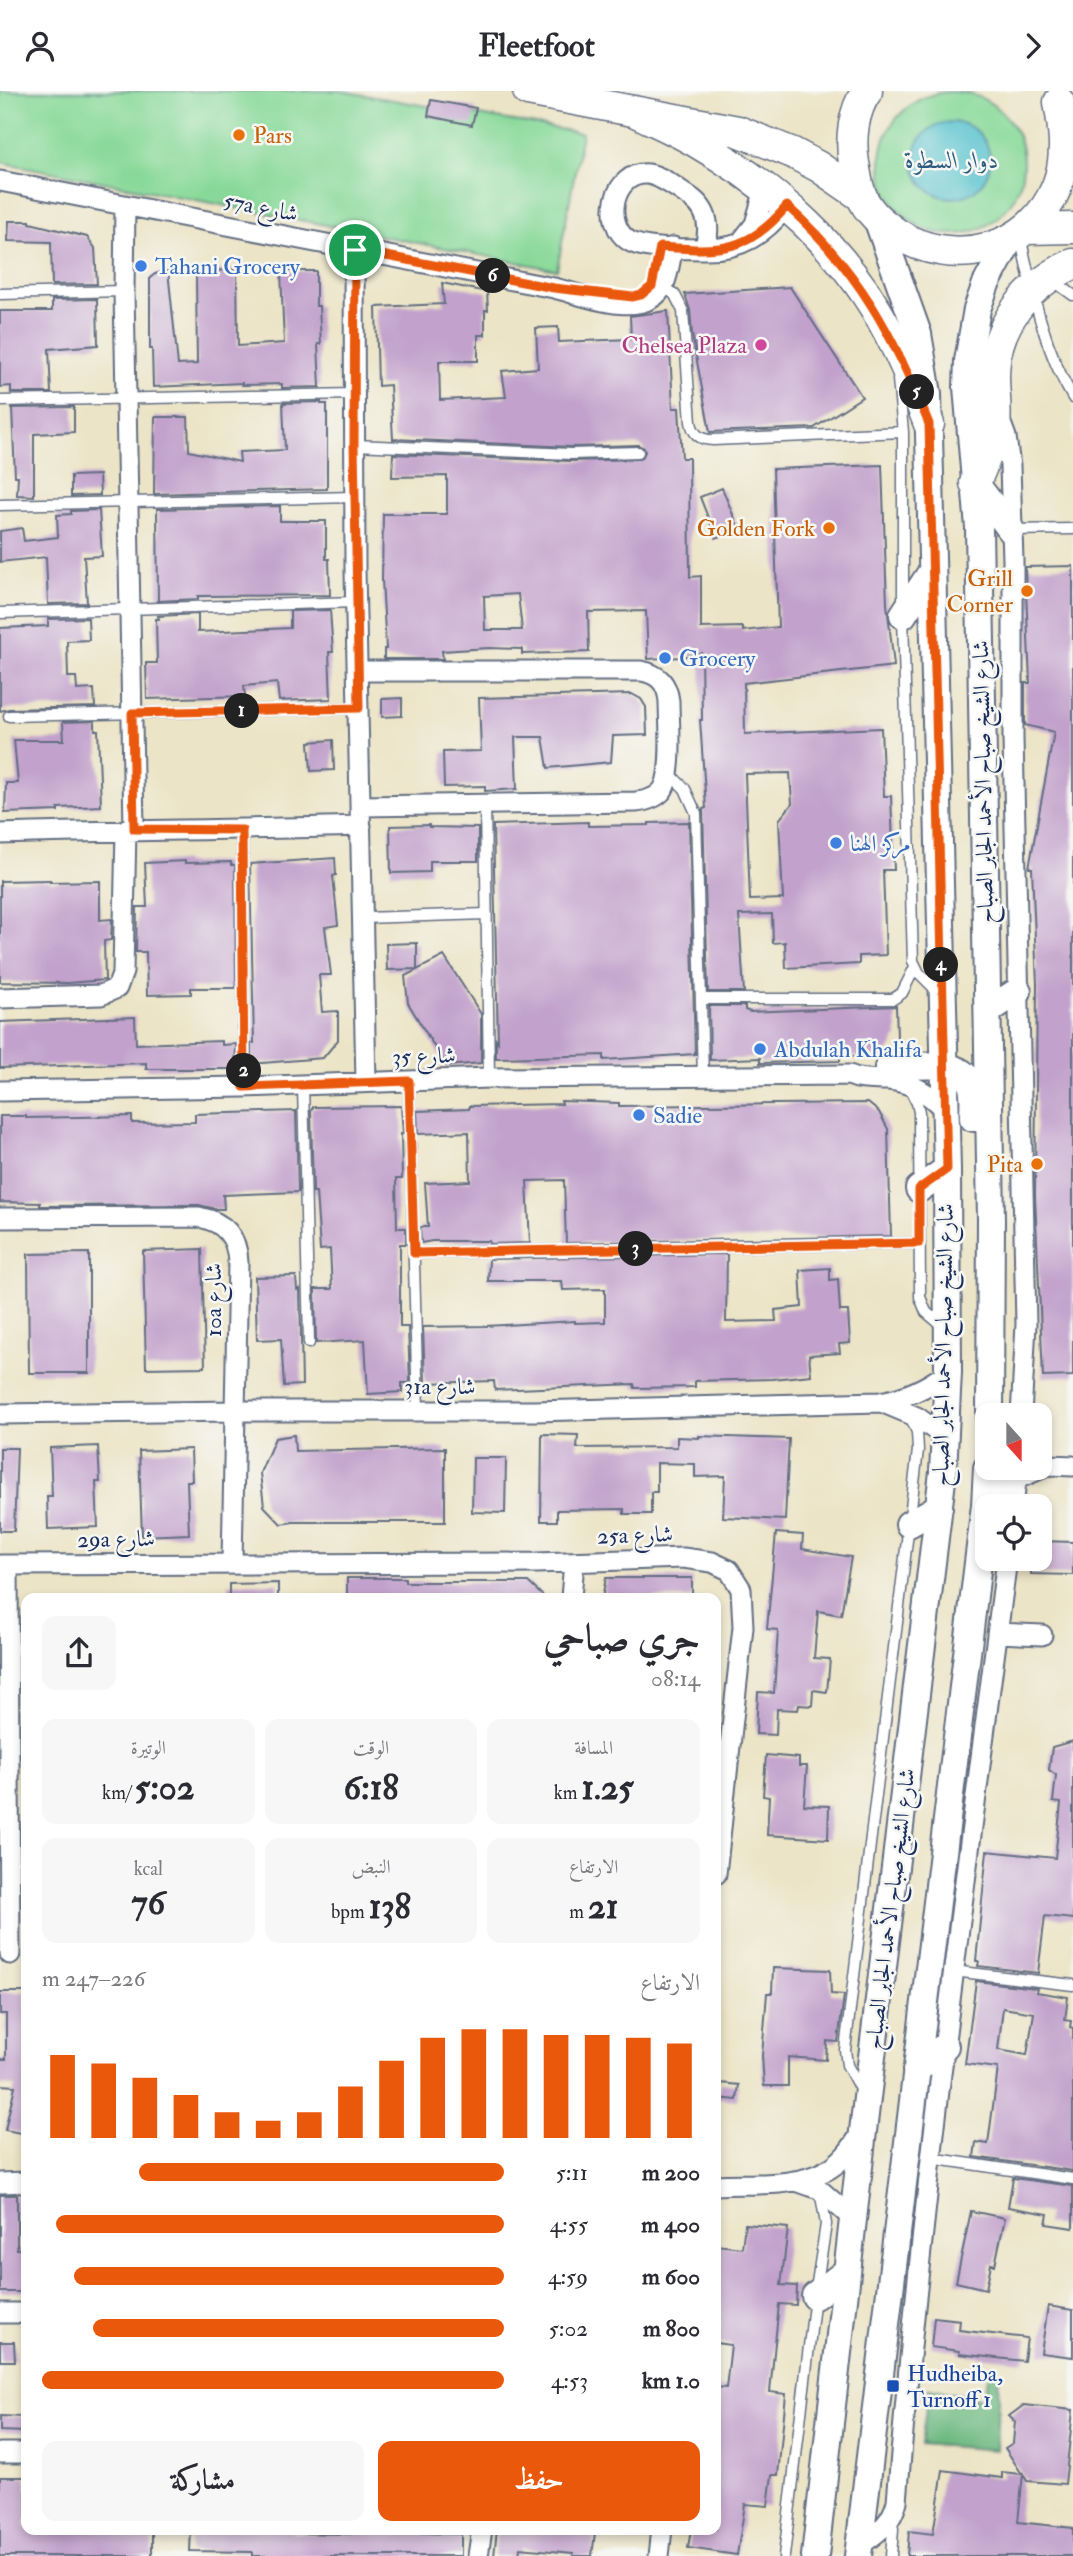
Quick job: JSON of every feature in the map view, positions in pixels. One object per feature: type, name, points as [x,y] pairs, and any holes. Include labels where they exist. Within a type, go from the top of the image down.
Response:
[{"type":"main road","points":[[528,91],[709,125],[766,141],[819,167],[906,239],[940,251],[975,251],[1018,235],[1073,228]]},
{"type":"main road","points":[[867,91],[852,128],[852,149],[869,207]]},
{"type":"main road","points":[[1018,235],[1044,211],[1057,186],[1064,159],[1061,104]]},
{"type":"main road","points":[[634,111],[694,140],[725,159],[776,198],[845,265],[887,329],[910,376],[916,428]]},
{"type":"main road","name":"شارع الشيخ صباح الأحمد الجابر الصباح","points":[[815,2556],[863,2131],[939,1507],[946,1438],[948,1372],[946,1112],[932,571],[916,428],[925,364],[918,334],[869,207]]},
{"type":"main road","name":"شارع الشيخ صباح الأحمد الجابر الصباح","points":[[990,1403],[991,1220],[979,528],[968,387],[972,335],[986,284],[1018,235]]},
{"type":"main road","points":[[1011,530],[975,483],[994,432],[996,410],[993,378],[998,344],[1012,313],[1051,277]]},
{"type":"main road","points":[[903,615],[932,571]]},
{"type":"main road","points":[[988,1011],[1018,991]]},
{"type":"main road","points":[[895,1075],[944,1067],[964,1075],[971,1085],[976,1194],[991,1220]]},
{"type":"main road","points":[[919,1189],[947,1169]]},
{"type":"main road","points":[[908,1524],[939,1507]]},
{"type":"main road","name":"شارع الشيخ صباح الأحمد الجابر الصباح","points":[[858,2551],[977,1571]]},
{"type":"main road","points":[[916,2071],[945,2046]]},
{"type":"main road","points":[[815,2296],[847,2271]]},
{"type":"street","points":[[704,249],[708,221],[697,202],[649,174],[635,176],[619,190],[614,205],[615,221],[623,235],[644,246],[704,249],[741,243],[768,228],[776,198]]},
{"type":"street","name":"57a شارع","points":[[0,181],[554,288],[627,305],[636,305],[652,299],[663,285]]},
{"type":"street","points":[[741,243],[776,198]]},
{"type":"street","points":[[0,998],[101,995],[117,988],[123,972],[132,713],[124,291],[125,205]]},
{"type":"street","points":[[663,285],[667,247]]},
{"type":"street","name":"57a شارع","points":[[554,288],[633,297],[641,295],[652,286],[667,247]]},
{"type":"street","points":[[355,250],[356,602],[366,1082]]},
{"type":"street","points":[[996,410],[1008,451],[1011,530],[1026,1324],[1022,1403]]},
{"type":"street","points":[[358,671],[652,673],[662,680],[667,690],[668,771],[662,791],[654,798],[644,801],[360,806]]},
{"type":"street","points":[[0,834],[130,829],[242,830],[361,826]]},
{"type":"street","name":"شارع 35","points":[[0,1091],[244,1087],[489,1078],[895,1075],[901,1065],[924,1054],[943,1037]]},
{"type":"street","points":[[895,1075],[926,1092],[946,1112]]},
{"type":"street","name":"10a شارع","points":[[0,1218],[199,1217],[212,1219],[224,1226],[232,1236],[237,1249],[232,1562]]},
{"type":"street","name":"31a شارع","points":[[0,1414],[535,1411],[880,1402],[909,1395],[948,1372]]},
{"type":"street","name":"31a شارع","points":[[880,1402],[907,1412],[946,1438]]},
{"type":"street","points":[[1052,1464],[1073,1466]]},
{"type":"street","points":[[996,1494],[1010,1481]]},
{"type":"street","name":"25a شارع","points":[[232,1562],[574,1562],[683,1558],[712,1562],[729,1570],[741,1589],[743,1627],[721,1828]]},
{"type":"street","name":"29a شارع","points":[[4,1565],[232,1562]]},
{"type":"street","points":[[571,1593],[574,1562]]},
{"type":"street","points":[[4,1565],[18,1762],[12,1954]]},
{"type":"street","points":[[858,2551],[891,2519],[897,2501],[930,2158],[1005,1571]]},
{"type":"street","points":[[997,1633],[1042,1636]]},
{"type":"street","points":[[721,2185],[796,2181],[826,2171],[850,2151],[863,2131]]},
{"type":"street","points":[[796,2181],[819,2189],[853,2219]]},
{"type":"street","points":[[0,2183],[21,2182]]},
{"type":"street","points":[[0,2313],[21,2313]]},
{"type":"street","points":[[0,2453],[21,2452]]},
{"type":"street","points":[[478,2556],[481,2535]]},
{"type":"street","points":[[659,2556],[661,2535]]},
{"type":"lane","points":[[1018,235],[1051,277],[1073,295]]},
{"type":"lane","points":[[1051,277],[1054,358],[1073,398]]},
{"type":"lane","points":[[663,285],[675,295],[682,311],[692,428],[700,438],[713,440],[916,428],[903,615],[912,954],[915,967],[942,997]]},
{"type":"lane","points":[[0,294],[124,291]]},
{"type":"lane","points":[[0,401],[354,394]]},
{"type":"lane","points":[[354,445],[571,454],[638,452]]},
{"type":"lane","points":[[0,505],[355,498]]},
{"type":"lane","points":[[1011,530],[1073,529]]},
{"type":"lane","points":[[0,613],[356,602]]},
{"type":"lane","points":[[9,716],[359,708]]},
{"type":"lane","points":[[668,771],[685,789],[696,813],[703,1077]]},
{"type":"lane","points":[[485,804],[489,1078]]},
{"type":"lane","points":[[242,830],[244,1087]]},
{"type":"lane","points":[[363,918],[487,914]]},
{"type":"lane","points":[[701,999],[893,999],[902,993],[915,967]]},
{"type":"lane","points":[[895,1075],[914,1094],[919,1112],[922,1305],[932,1318],[947,1330]]},
{"type":"lane","points":[[409,1081],[418,1411]]},
{"type":"lane","points":[[303,1084],[309,1342]]},
{"type":"lane","points":[[414,1253],[919,1243]]},
{"type":"lane","points":[[867,2102],[847,2065],[845,2050],[919,1441],[907,1412]]},
{"type":"lane","points":[[953,1971],[1073,1985]]},
{"type":"lane","points":[[930,2158],[1073,2179]]},
{"type":"lane","points":[[785,2556],[825,2224],[825,2209],[819,2189]]},
{"type":"lane","points":[[891,2519],[891,2556]]},
{"type":"green space","points":[[0,91],[341,91],[582,133],[557,270],[0,162]]},
{"type":"green space","points":[[952,92],[979,97],[1002,113],[1018,136],[1023,163],[1018,190],[1002,213],[979,229],[952,234],[925,229],[902,213],[886,190],[881,163],[886,136],[902,113],[925,97]]},
{"type":"green space","points":[[990,2371],[999,2373],[996,2450],[921,2444],[929,2388],[982,2399]]},
{"type":"water","name":"دوار السطوة","points":[[952,122],[966,125],[979,133],[987,146],[990,160],[987,174],[979,187],[966,195],[952,198],[938,195],[925,187],[917,174],[914,160],[917,146],[925,133],[938,125]]},
{"type":"building","points":[[431,100],[476,108],[472,125],[428,116]]},
{"type":"building","points":[[9,221],[30,221],[87,237],[95,248],[97,284],[52,285],[51,242],[8,241]]},
{"type":"building","points":[[237,270],[238,346],[284,343],[281,271],[316,271],[316,306],[319,306],[321,344],[318,344],[320,387],[282,388],[282,384],[242,383],[153,387],[150,278],[168,271],[178,365],[197,364],[196,271]]},
{"type":"building","points":[[442,283],[487,292],[485,335],[478,335],[478,361],[439,361],[440,400],[506,397],[502,371],[538,368],[536,328],[558,327],[559,342],[631,339],[630,316],[668,311],[673,408],[679,408],[682,458],[689,458],[690,577],[701,576],[701,628],[743,627],[743,631],[778,627],[773,469],[882,465],[887,604],[894,666],[744,683],[745,734],[881,728],[884,796],[891,796],[894,870],[883,870],[886,955],[859,956],[859,964],[786,968],[785,942],[773,943],[772,914],[739,915],[744,992],[708,992],[703,809],[706,808],[700,720],[701,653],[648,659],[646,611],[588,612],[589,652],[522,654],[522,649],[489,648],[442,651],[443,659],[384,659],[383,514],[447,514],[447,476],[392,477],[393,454],[571,461],[638,459],[642,458],[645,452],[644,448],[638,445],[571,447],[393,439],[390,385],[378,386],[376,307],[444,304]],"holes":[[[518,594],[522,630],[485,630],[484,596]],[[790,773],[792,804],[779,820],[783,899],[750,900],[745,774]]]},
{"type":"building","name":"Chelsea Plaza","points":[[790,287],[862,397],[814,428],[710,432],[685,294]]},
{"type":"building","points":[[97,299],[98,345],[49,349],[51,393],[11,393],[11,386],[0,387],[0,311],[52,311],[52,300]]},
{"type":"building","points":[[283,403],[327,404],[327,489],[154,494],[155,417],[188,417],[189,451],[240,462],[239,452],[285,450]]},
{"type":"building","points":[[74,407],[74,432],[34,434],[34,496],[17,495],[12,408]]},
{"type":"building","points":[[99,475],[100,495],[71,496],[71,476]]},
{"type":"building","points":[[722,488],[739,529],[716,538],[700,497]]},
{"type":"building","points":[[280,506],[280,521],[326,521],[330,595],[198,596],[198,599],[158,601],[157,509]]},
{"type":"building","points":[[99,510],[102,556],[84,557],[87,603],[48,604],[46,557],[0,562],[0,531],[22,528],[24,541],[58,537],[57,515],[71,514],[71,511]]},
{"type":"building","points":[[1073,566],[1073,1376],[1043,1377],[1035,1196],[1037,984],[1032,868],[1029,868],[1054,732],[1025,725],[1025,683],[1030,683],[1025,567]]},
{"type":"building","points":[[330,610],[333,652],[329,652],[331,699],[279,701],[277,683],[244,686],[245,696],[147,699],[146,663],[157,663],[158,616],[198,614],[198,632],[290,628],[290,611]]},
{"type":"building","points":[[88,618],[89,640],[67,641],[68,677],[76,677],[77,690],[94,689],[95,707],[0,711],[0,628],[48,626],[48,619]]},
{"type":"building","points":[[632,694],[641,699],[646,707],[647,735],[613,736],[611,762],[548,768],[543,737],[515,737],[517,789],[485,791],[485,786],[444,787],[443,752],[481,751],[479,698]]},
{"type":"building","points":[[402,698],[402,716],[382,717],[382,699]]},
{"type":"building","points":[[95,721],[95,730],[98,730],[101,806],[5,813],[6,783],[18,783],[14,740],[64,740],[63,722]]},
{"type":"building","points":[[333,740],[334,770],[311,771],[309,742]]},
{"type":"building","points":[[588,822],[588,826],[689,822],[695,1054],[604,1060],[604,1055],[496,1058],[496,1039],[498,1042],[493,825]]},
{"type":"building","points":[[390,826],[478,828],[478,861],[430,861],[430,872],[391,873]]},
{"type":"building","points":[[335,858],[336,875],[333,876],[338,925],[325,927],[331,975],[319,975],[322,1012],[338,1011],[338,1040],[323,1058],[251,1064],[251,1043],[254,1043],[250,864]]},
{"type":"building","points":[[231,862],[231,865],[235,865],[236,988],[191,988],[191,994],[147,995],[146,952],[136,952],[137,907],[147,907],[145,863]]},
{"type":"building","points":[[0,881],[100,881],[100,920],[112,919],[111,940],[104,941],[105,980],[67,983],[0,982]]},
{"type":"building","points":[[417,943],[417,969],[387,970],[386,944]]},
{"type":"building","points":[[444,956],[481,1014],[481,1063],[446,1066],[408,1003],[405,976]]},
{"type":"building","points":[[709,1006],[745,1006],[745,1010],[750,1012],[896,1006],[897,1037],[889,1052],[878,1056],[840,1057],[840,1061],[760,1063],[760,1058],[710,1060]]},
{"type":"building","points":[[135,1017],[136,1044],[222,1041],[222,1045],[236,1044],[235,1069],[146,1069],[146,1063],[0,1068],[0,1022]]},
{"type":"building","points":[[561,1101],[619,1103],[619,1106],[868,1103],[879,1112],[888,1129],[891,1236],[566,1243],[564,1180],[527,1181],[530,1243],[421,1243],[420,1227],[428,1227],[425,1183],[470,1181],[469,1132],[418,1134],[417,1111],[469,1109],[469,1106],[562,1104]]},
{"type":"building","points":[[401,1106],[402,1179],[396,1179],[397,1228],[406,1228],[406,1244],[400,1244],[400,1327],[408,1327],[410,1383],[402,1383],[402,1392],[368,1394],[365,1340],[316,1343],[315,1289],[332,1289],[330,1249],[320,1250],[316,1192],[313,1192],[311,1110],[313,1107]]},
{"type":"building","points":[[296,1111],[298,1192],[223,1195],[224,1209],[199,1205],[40,1206],[40,1203],[0,1202],[0,1116],[132,1116],[132,1123],[195,1122],[195,1114]]},
{"type":"building","points":[[202,1249],[205,1367],[146,1368],[143,1251]]},
{"type":"building","points":[[89,1253],[89,1373],[29,1373],[28,1254]]},
{"type":"building","points":[[727,1254],[726,1322],[776,1321],[775,1310],[802,1307],[800,1270],[830,1268],[830,1280],[838,1279],[840,1311],[848,1311],[850,1343],[839,1344],[840,1353],[809,1355],[811,1375],[695,1381],[695,1387],[635,1388],[634,1384],[495,1390],[494,1381],[425,1383],[423,1327],[605,1322],[605,1289],[563,1290],[562,1281],[488,1281],[489,1259]]},
{"type":"building","points":[[296,1276],[297,1290],[300,1289],[302,1385],[284,1386],[281,1339],[257,1340],[255,1277]]},
{"type":"building","points":[[542,1434],[578,1435],[577,1448],[677,1447],[677,1437],[699,1436],[789,1439],[785,1520],[723,1517],[725,1476],[695,1477],[695,1464],[657,1463],[657,1492],[651,1492],[651,1514],[624,1514],[624,1509],[557,1510],[557,1521],[541,1521]]},
{"type":"building","points":[[294,1435],[295,1451],[445,1448],[445,1522],[281,1524],[264,1506],[260,1473],[275,1438]]},
{"type":"building","points":[[98,1446],[98,1527],[48,1529],[47,1496],[52,1496],[50,1448]]},
{"type":"building","points":[[0,1448],[17,1448],[14,1531],[0,1531]]},
{"type":"building","points":[[191,1449],[192,1481],[187,1481],[189,1534],[142,1536],[139,1451]]},
{"type":"building","points":[[473,1458],[506,1458],[505,1513],[472,1512]]},
{"type":"building","points":[[776,1533],[803,1535],[802,1549],[851,1557],[841,1615],[818,1611],[814,1658],[830,1659],[827,1692],[813,1690],[812,1706],[799,1705],[798,1710],[777,1709],[776,1735],[756,1734],[758,1692],[774,1693],[778,1630],[767,1629]]},
{"type":"building","points":[[1052,1541],[1073,1542],[1073,1575],[1031,1574],[1031,1571],[1052,1571]]},
{"type":"building","points":[[347,1578],[405,1578],[405,1582],[528,1582],[540,1593],[347,1593]]},
{"type":"building","points":[[606,1578],[692,1578],[692,1593],[603,1593]]},
{"type":"building","points":[[278,1583],[278,1593],[229,1593],[229,1584]]},
{"type":"building","points":[[1073,1741],[1073,1919],[1045,1916],[1038,1973],[978,1966],[979,1961],[976,1961],[987,1851],[1055,1858],[1061,1803],[1053,1802],[1056,1775],[1049,1770],[1052,1747]]},
{"type":"building","points":[[766,1755],[799,1758],[799,1766],[807,1766],[804,1805],[829,1806],[828,1839],[767,1835],[769,1797],[763,1796]]},
{"type":"building","points":[[773,1968],[830,1970],[831,1994],[844,1995],[838,2042],[827,2041],[826,2060],[788,2057],[788,2086],[764,2086],[762,2056],[767,1993],[772,1993]]},
{"type":"building","points":[[976,1981],[1037,1988],[1036,1992],[1068,1997],[1065,2020],[1071,2021],[1070,2027],[1073,2028],[1073,2171],[974,2157],[976,2142],[988,2144],[998,2068],[965,2064]],"holes":[[[1003,2008],[1034,2013],[1027,2055],[998,2050]]]},
{"type":"building","points":[[0,1992],[21,1992],[21,2133],[5,2130],[15,2086],[0,2085],[0,2059],[6,2059],[6,2014],[0,2014]]},
{"type":"building","points":[[721,2083],[739,2085],[737,2100],[721,2098]]},
{"type":"building","points":[[1013,2178],[1073,2186],[1073,2228],[1046,2224],[1048,2214],[1008,2207]]},
{"type":"building","points":[[0,2195],[17,2195],[17,2249],[21,2249],[21,2292],[0,2292]]},
{"type":"building","points":[[971,2211],[1005,2218],[995,2265],[991,2264],[986,2289],[956,2282]]},
{"type":"building","points":[[745,2224],[788,2228],[781,2285],[797,2286],[796,2305],[779,2304],[770,2392],[786,2394],[778,2475],[772,2475],[768,2506],[745,2504],[737,2555],[688,2548],[690,2535],[721,2535],[721,2388],[726,2388],[731,2345],[721,2344],[721,2246],[742,2248]]},
{"type":"building","points":[[1048,2306],[1073,2310],[1073,2357],[1041,2353]]},
{"type":"building","points":[[934,2317],[960,2320],[959,2330],[1027,2338],[1024,2361],[959,2354],[959,2351],[931,2347]]},
{"type":"building","points":[[0,2342],[14,2342],[15,2361],[0,2361]]},
{"type":"building","points":[[1024,2405],[1073,2410],[1065,2484],[1027,2481],[1023,2474],[1018,2522],[1073,2528],[1073,2556],[907,2556],[909,2531],[933,2534],[943,2470],[1002,2478],[1002,2472],[1022,2474],[1005,2448],[1013,2443],[1015,2422],[1009,2416]]},
{"type":"building","points":[[0,2416],[21,2417],[21,2432],[0,2431]]},
{"type":"building","points":[[0,2477],[21,2477],[21,2535],[152,2535],[152,2556],[0,2556]]},
{"type":"building","points":[[191,2535],[461,2535],[461,2556],[252,2556],[252,2552],[190,2551]]},
{"type":"building","points":[[496,2535],[595,2535],[592,2556],[520,2548],[519,2556],[494,2556]]},
{"type":"place","name":"Pars","points":[[239,135]]},
{"type":"place","name":"Tahani Grocery","points":[[141,266]]},
{"type":"place","name":"Chelsea Plaza","points":[[761,345]]},
{"type":"place","name":"Golden Fork","points":[[829,528]]},
{"type":"place","name":"Grill Corner","points":[[1027,591]]},
{"type":"place","name":"Grocery","points":[[665,658]]},
{"type":"place","name":"مركز الهنا","points":[[836,843]]},
{"type":"place","name":"Abdulah Khalifa","points":[[760,1049]]},
{"type":"place","name":"Sadie","points":[[639,1115]]},
{"type":"place","name":"Pita","points":[[1037,1164]]},
{"type":"place","name":"Hudheiba, Turnoff 1","points":[[893,2386]]},
{"type":"route","points":[[787,206],[845,265],[887,329],[929,424],[947,1169],[919,1189],[919,1243],[414,1253],[409,1081],[244,1087],[242,830],[134,829],[132,713],[359,708],[355,571],[355,250],[554,288],[633,297],[641,295],[652,286],[660,247],[713,249],[732,246],[763,232],[787,206]]}]
